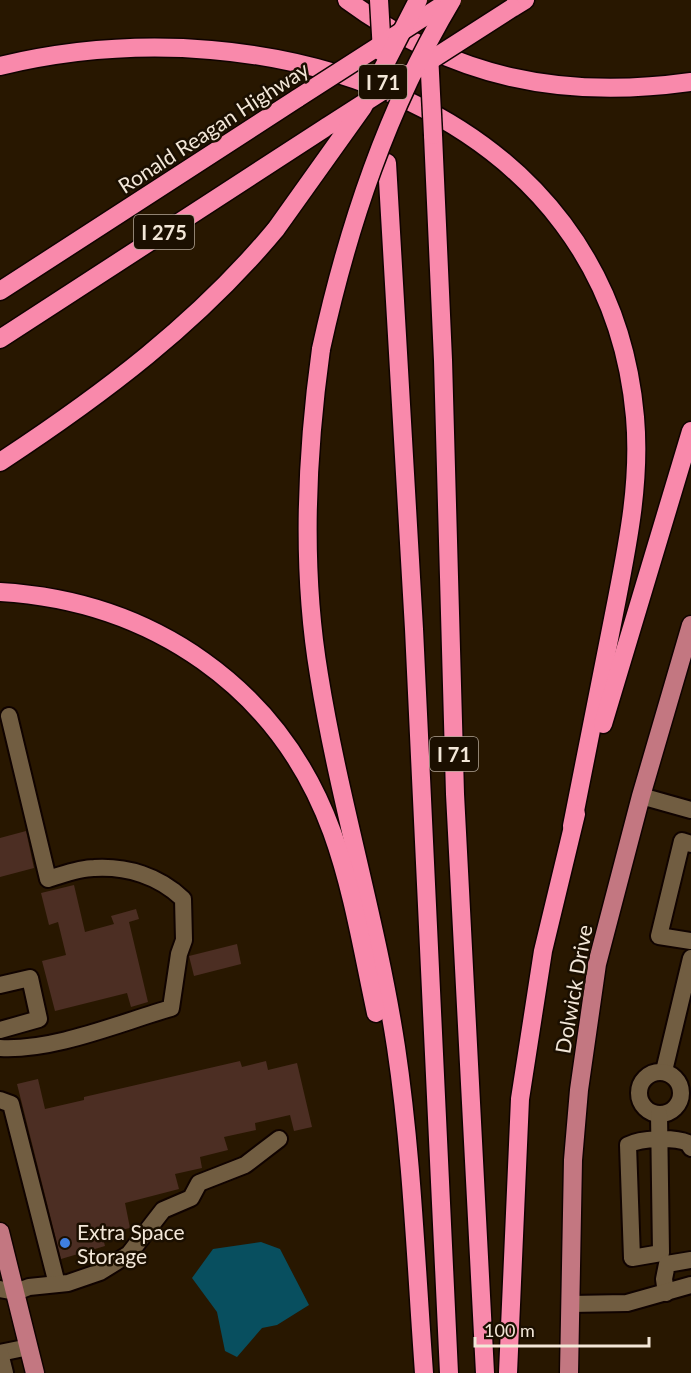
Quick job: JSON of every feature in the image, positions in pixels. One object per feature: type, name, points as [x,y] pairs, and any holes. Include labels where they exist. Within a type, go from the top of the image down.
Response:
[{"type":"highway","points":[[347,0],[384,27],[434,53],[511,78],[562,87],[600,89],[647,88],[691,82]]},
{"type":"highway","name":"I 71","points":[[379,0],[414,629],[449,1373]]},
{"type":"highway","points":[[0,462],[141,363],[242,270],[276,229],[363,107],[418,0]]},
{"type":"highway","name":"I 71","points":[[427,0],[443,360],[455,794],[485,1373]]},
{"type":"highway","points":[[424,1373],[396,1047],[318,675],[309,593],[307,507],[314,399],[321,349],[338,273],[375,155],[404,87],[451,0]]},
{"type":"highway","name":"Ronald Reagan Highway","points":[[0,291],[451,0]]},
{"type":"highway","name":"I 275","points":[[0,339],[518,4]]},
{"type":"highway","points":[[0,66],[19,57],[86,34]]},
{"type":"highway","points":[[346,44],[404,68],[452,99]]},
{"type":"highway","points":[[490,130],[537,178],[589,257],[618,329],[629,371],[635,418],[636,466],[633,511],[572,826],[543,951],[522,1087],[515,1166],[508,1373]]},
{"type":"highway","points":[[572,826],[691,431]]},
{"type":"highway","points":[[0,592],[38,594],[82,603],[140,624],[172,640],[214,668],[253,704],[286,742],[321,804],[341,859],[377,1015],[396,1047]]},
{"type":"main road","name":"Dolwick Drive","points":[[568,1373],[573,1160],[587,1027],[597,964],[641,796],[688,644],[691,625]]},
{"type":"main road","points":[[0,1232],[8,1290],[29,1347],[35,1373]]},
{"type":"lane","points":[[0,1048],[22,1047],[62,1040],[171,1008],[185,922],[183,900],[171,888],[146,874],[93,868],[48,879],[9,716]]},
{"type":"lane","points":[[641,796],[691,810]]},
{"type":"lane","points":[[691,844],[682,842],[659,936],[691,941]]},
{"type":"lane","points":[[664,1071],[691,958]]},
{"type":"lane","points":[[0,985],[30,978],[39,1019],[0,1030]]},
{"type":"lane","points":[[664,1071],[680,1083],[682,1097],[675,1108],[659,1114],[643,1106],[639,1092],[640,1085],[650,1074],[664,1071]]},
{"type":"lane","points":[[0,1100],[11,1104],[57,1284]]},
{"type":"lane","points":[[659,1114],[666,1293]]},
{"type":"lane","points":[[8,1290],[68,1283],[100,1272],[129,1254],[163,1210],[191,1198],[199,1183],[245,1165],[279,1139]]},
{"type":"lane","points":[[690,1145],[659,1141],[633,1143],[628,1145],[627,1151],[632,1258],[691,1260]]},
{"type":"lane","points":[[570,1304],[627,1303],[691,1286]]},
{"type":"lane","points":[[5,1373],[0,1353],[29,1347]]},
{"type":"water","points":[[261,1242],[280,1249],[309,1305],[277,1325],[262,1328],[237,1357],[225,1351],[217,1312],[192,1278],[213,1249]]},
{"type":"building","points":[[26,831],[34,868],[0,877],[0,838]]},
{"type":"building","points":[[74,885],[85,932],[114,924],[111,916],[136,909],[139,919],[129,922],[148,1002],[131,1007],[127,993],[55,1011],[42,961],[66,955],[58,922],[49,925],[41,893]]},
{"type":"building","points":[[237,944],[241,964],[194,976],[189,956]]},
{"type":"building","points":[[240,1061],[242,1067],[266,1061],[268,1070],[297,1063],[312,1127],[294,1131],[290,1115],[255,1123],[256,1130],[224,1137],[228,1150],[200,1157],[202,1168],[175,1174],[179,1189],[125,1203],[130,1228],[102,1234],[105,1246],[61,1259],[17,1084],[38,1079],[45,1109],[84,1100],[84,1097]]},
{"type":"place","name":"Extra Space Storage","points":[[65,1243]]}]
